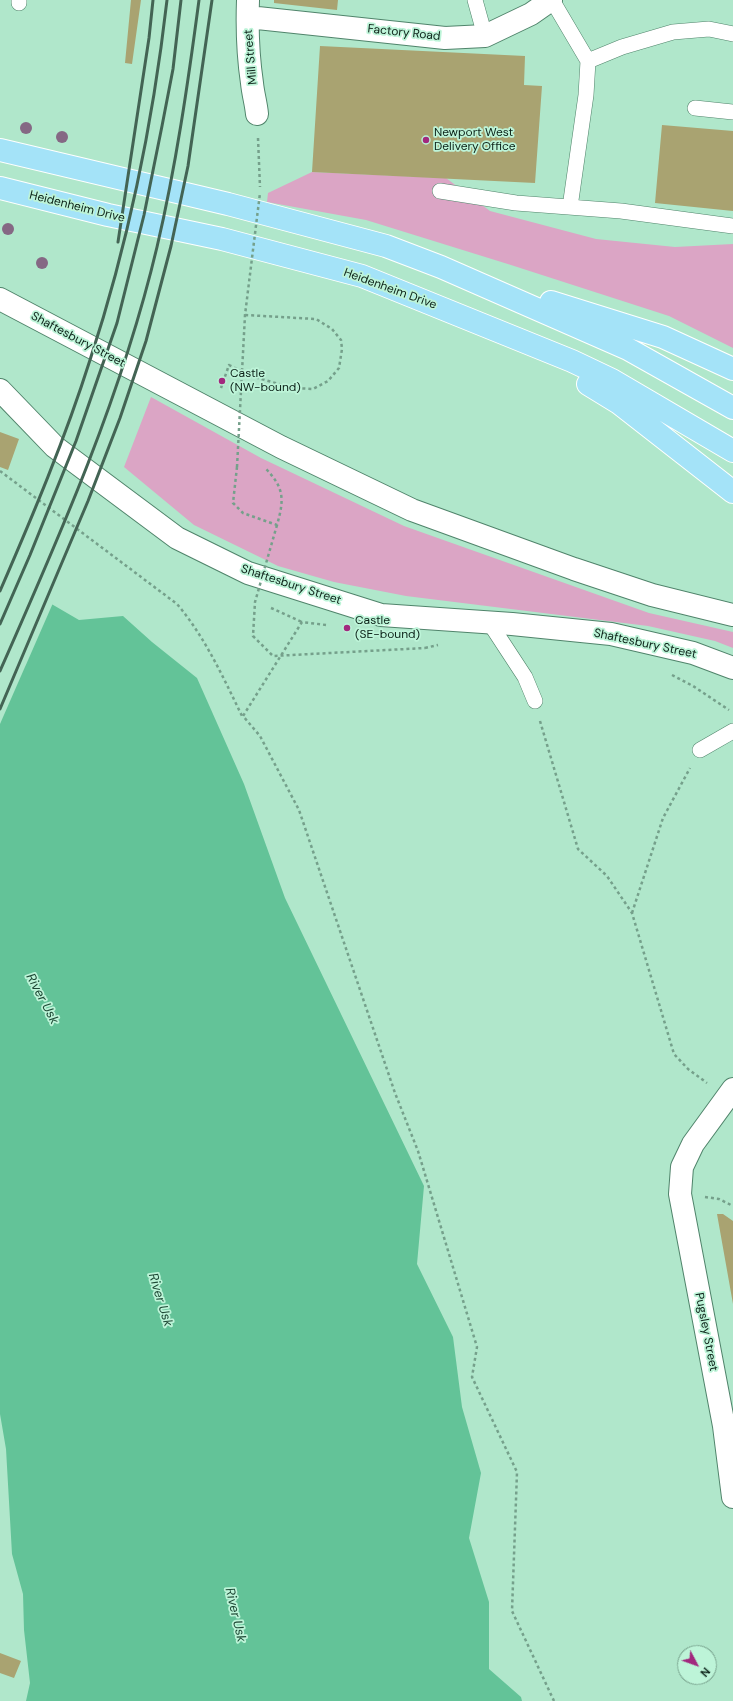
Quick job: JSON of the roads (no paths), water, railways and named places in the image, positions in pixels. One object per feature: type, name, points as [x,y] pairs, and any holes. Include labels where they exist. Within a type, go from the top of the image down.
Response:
[{"type":"main road","name":"Factory Road","points":[[248,9],[446,38],[485,36],[531,14],[551,0]]},
{"type":"main road","name":"Mill Street","points":[[248,9],[252,84],[257,114]]},
{"type":"main road","points":[[0,150],[228,204],[386,246],[441,267],[628,349],[733,408]]},
{"type":"main road","name":"Heidenheim Drive","points":[[0,188],[108,215],[222,239],[362,276],[572,361],[612,380],[733,451]]},
{"type":"main road","points":[[441,267],[663,337],[733,369]]},
{"type":"main road","name":"Shaftesbury Street","points":[[0,299],[281,447],[412,510],[574,570],[652,595],[733,615]]},
{"type":"main road","points":[[503,333],[619,402],[733,492]]},
{"type":"main road","name":"Shaftesbury Street","points":[[0,390],[55,447],[171,534],[248,572],[381,615],[489,622],[610,634],[693,652],[733,668]]},
{"type":"main road","name":"Pugsley Street","points":[[730,1094],[693,1144],[682,1167],[680,1194],[728,1430],[733,1497]]},
{"type":"lane","points":[[475,0],[485,36]]},
{"type":"lane","points":[[551,0],[588,61],[586,96],[570,207]]},
{"type":"lane","points":[[588,61],[622,47],[673,32],[709,29],[733,34]]},
{"type":"lane","points":[[695,108],[733,112]]},
{"type":"lane","points":[[440,191],[516,204],[621,211],[733,226]]},
{"type":"lane","points":[[489,622],[525,677],[534,701]]},
{"type":"lane","points":[[700,750],[733,731]]},
{"type":"water","name":"River Usk","points":[[0,574],[79,620],[123,616],[152,642],[197,678],[244,784],[285,898],[424,1186],[417,1264],[453,1337],[462,1407],[481,1473],[469,1538],[489,1602],[489,1669],[521,1697],[522,1701],[26,1701],[30,1683],[24,1630],[23,1594],[12,1554],[6,1449],[0,1414]]},
{"type":"railway","points":[[118,242],[149,38],[153,0]]},
{"type":"railway","points":[[0,591],[59,448],[104,316],[138,182],[147,137],[167,0]]},
{"type":"railway","points":[[0,624],[30,555],[76,441],[117,323],[144,215],[162,126],[173,69],[181,0]]},
{"type":"railway","points":[[0,671],[88,463],[108,410],[143,302],[164,217],[176,155],[199,0]]},
{"type":"railway","points":[[0,709],[88,501],[120,418],[146,341],[171,246],[188,166],[212,0]]},
{"type":"place","name":"Newport West Delivery Office","points":[[426,140]]},
{"type":"place","name":"Castle (NW-bound)","points":[[222,381]]},
{"type":"place","name":"Castle (SE-bound)","points":[[347,628]]}]
